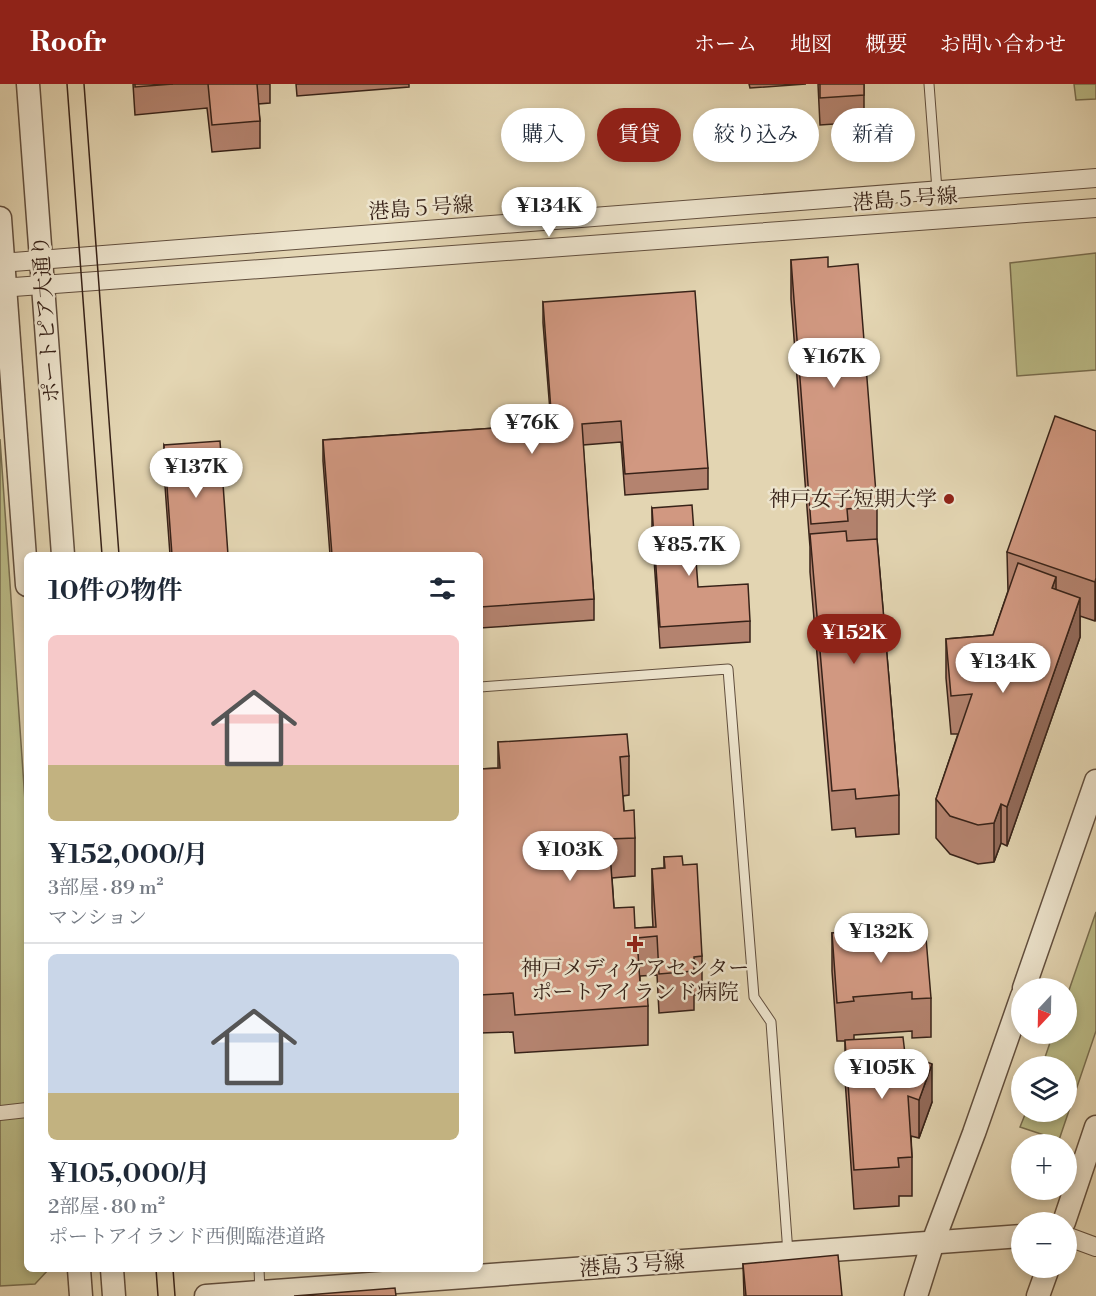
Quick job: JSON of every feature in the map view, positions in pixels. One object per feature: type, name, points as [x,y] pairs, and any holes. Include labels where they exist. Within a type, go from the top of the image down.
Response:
[{"type":"street","name":"ポートピア大通り","points":[[28,84],[63,552]]},
{"type":"street","name":"港島５号線","points":[[1,263],[1096,178]]},
{"type":"street","name":"港島５号線","points":[[2,288],[1096,207]]},
{"type":"street","name":"ポートピア大通り","points":[[0,218],[2,288],[24,552]]},
{"type":"street","points":[[1027,978],[1096,781]]},
{"type":"street","points":[[916,1296],[933,1242],[1011,1027]]},
{"type":"street","points":[[0,1113],[24,1110]]},
{"type":"street","points":[[1067,1212],[1096,1127]]},
{"type":"street","name":"港島３号線","points":[[206,1296],[260,1292],[439,1288],[788,1254],[1011,1237]]},
{"type":"street","points":[[1077,1240],[1096,1247]]},
{"type":"street","points":[[79,1272],[81,1296]]},
{"type":"street","points":[[112,1272],[114,1296]]},
{"type":"street","points":[[1038,1296],[1044,1278]]},
{"type":"lane","points":[[929,84],[937,190]]},
{"type":"lane","points":[[483,687],[728,669],[754,997],[771,1022],[788,1254]]},
{"type":"lane","points":[[259,1272],[260,1292]]},
{"type":"green space","points":[[1074,84],[1096,84],[1096,99],[1076,100]]},
{"type":"green space","points":[[1096,253],[1096,370],[1017,376],[1010,263]]},
{"type":"green space","points":[[0,439],[24,787],[24,1272],[46,1272],[35,1284],[0,1286]]},
{"type":"green space","points":[[1096,912],[1096,1031],[1077,1087],[1077,1056],[1045,1056],[1050,1044],[1077,1044],[1077,978],[1073,978]]},
{"type":"green space","points":[[1022,1122],[1065,1122],[1061,1134],[1041,1134],[1020,1127]]},
{"type":"building","points":[[135,84],[173,84],[135,87]]},
{"type":"building","points":[[208,84],[257,84],[260,121],[212,125]]},
{"type":"building","points":[[820,84],[864,84],[864,95],[820,98]]},
{"type":"building","points":[[828,257],[828,267],[858,264],[877,506],[847,509],[848,521],[811,524],[791,260]]},
{"type":"building","points":[[695,291],[708,468],[625,474],[621,421],[582,424],[594,599],[483,607],[483,552],[332,552],[323,440],[552,424],[543,302]]},
{"type":"building","points":[[1055,416],[1096,431],[1095,582],[1007,552]]},
{"type":"building","points":[[220,441],[228,552],[172,552],[164,445]]},
{"type":"building","points":[[692,505],[698,587],[748,584],[750,621],[660,627],[652,508]]},
{"type":"building","points":[[846,531],[847,541],[877,539],[899,795],[856,799],[855,789],[832,791],[810,534]]},
{"type":"building","points":[[1018,563],[1056,577],[1052,588],[1080,598],[1007,807],[1001,804],[994,823],[978,825],[950,816],[936,799],[972,694],[951,696],[946,639],[993,635]]},
{"type":"building","points":[[627,734],[629,756],[620,757],[624,811],[634,810],[635,838],[609,839],[614,908],[634,907],[635,928],[656,927],[652,869],[665,868],[664,857],[682,856],[683,865],[697,864],[702,956],[694,957],[694,971],[659,974],[657,936],[637,938],[640,983],[647,983],[648,1006],[515,1015],[513,993],[483,995],[483,769],[500,768],[498,742]]},
{"type":"building","points":[[925,926],[931,998],[912,999],[912,992],[853,997],[854,1001],[837,1003],[832,933],[848,931],[848,935],[910,931],[910,927]]},
{"type":"building","points":[[903,1037],[905,1054],[932,1064],[919,1100],[908,1096],[912,1157],[898,1158],[899,1167],[854,1170],[845,1040]]},
{"type":"building","points":[[838,1255],[842,1296],[746,1296],[743,1264]]},
{"type":"building","points":[[395,1288],[396,1296],[294,1296]]},
{"type":"tram line","points":[[67,84],[102,552]]},
{"type":"tram line","points":[[84,84],[119,552]]},
{"type":"tram line","points":[[156,1272],[158,1296]]},
{"type":"tram line","points":[[173,1272],[175,1296]]},
{"type":"place","name":"神戸女子短期大学","points":[[949,499]]},
{"type":"place","name":"神戸メディケアセンター ポートアイランド病院","points":[[635,944]]}]
